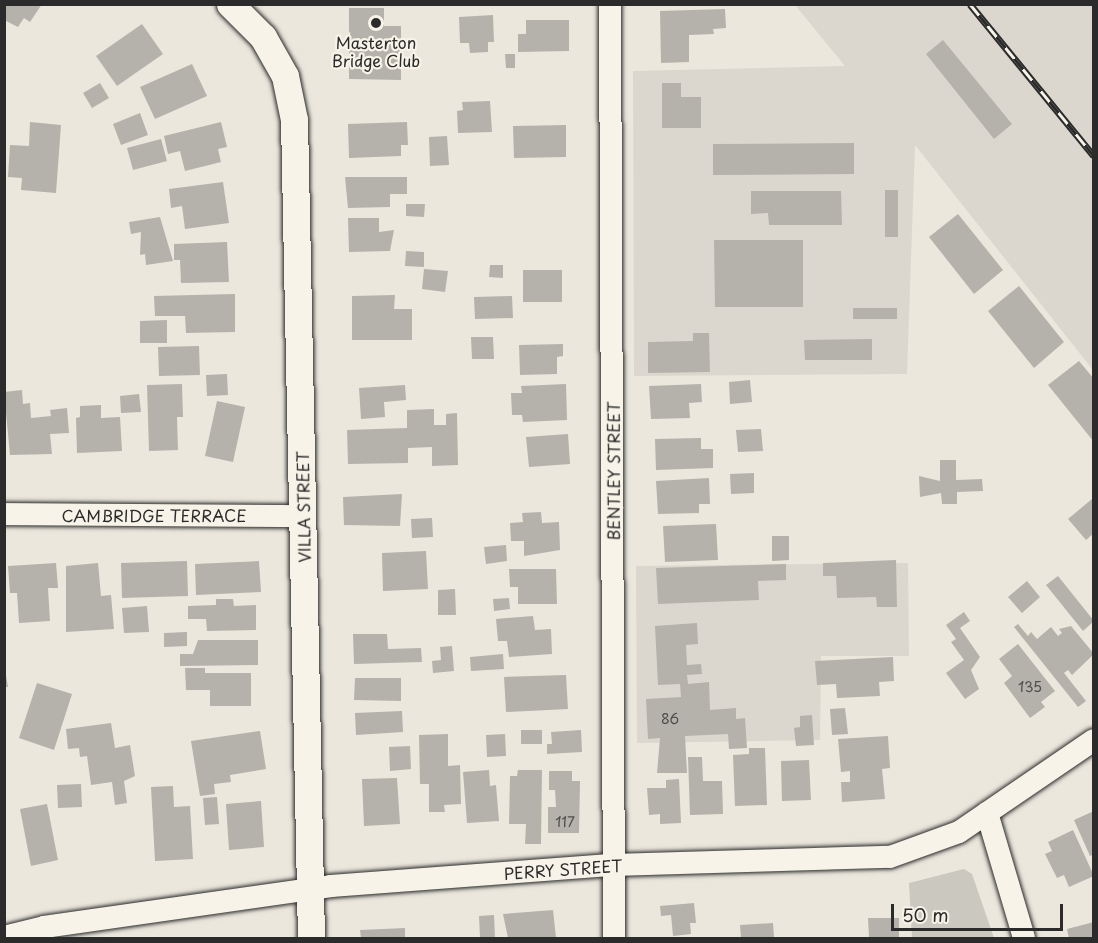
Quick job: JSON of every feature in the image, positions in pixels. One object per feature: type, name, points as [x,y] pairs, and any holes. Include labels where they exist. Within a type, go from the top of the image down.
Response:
[{"type":"street","name":"VILLA STREET","points":[[230,4],[263,37],[285,76],[294,120],[311,939]]},
{"type":"street","name":"BENTLEY STREET","points":[[610,4],[614,939]]},
{"type":"street","name":"CAMBRIDGE TERRACE","points":[[4,514],[303,516]]},
{"type":"street","name":"PERRY STREET","points":[[4,937],[44,927],[310,889],[613,865],[890,857],[959,832],[1094,740]]},
{"type":"street","points":[[987,813],[1024,939]]},
{"type":"shaded area","points":[[795,5],[1093,5],[1093,370],[915,145],[907,374],[634,376],[633,71],[845,66]]},
{"type":"shaded area","points":[[908,563],[909,656],[821,656],[820,740],[637,743],[636,566]]},
{"type":"shaded area","points":[[964,869],[972,874],[994,938],[912,938],[909,883]]},
{"type":"building","points":[[4,4],[42,4],[30,22],[24,18],[18,27],[4,20]]},
{"type":"building","points":[[349,8],[384,8],[384,26],[401,26],[401,80],[349,79]]},
{"type":"building","points":[[725,9],[726,28],[713,29],[714,34],[689,35],[689,62],[661,63],[660,11]]},
{"type":"building","points":[[493,15],[494,42],[488,42],[488,52],[470,53],[469,43],[460,43],[459,17]]},
{"type":"building","points":[[526,20],[569,20],[569,51],[518,52],[518,34],[526,34]]},
{"type":"building","points":[[142,24],[163,54],[117,86],[96,56]]},
{"type":"building","points":[[943,40],[1012,124],[994,139],[926,54]]},
{"type":"building","points":[[505,54],[515,54],[515,68],[506,68]]},
{"type":"building","points":[[192,64],[207,96],[155,119],[140,87]]},
{"type":"building","points":[[100,83],[109,98],[92,108],[83,93]]},
{"type":"building","points":[[662,83],[681,83],[681,97],[701,97],[701,128],[662,128]]},
{"type":"building","points":[[490,101],[492,132],[458,133],[457,111],[463,110],[462,102]]},
{"type":"building","points":[[140,113],[148,135],[121,145],[113,124]]},
{"type":"building","points":[[30,122],[61,125],[56,193],[21,190],[22,178],[8,177],[10,145],[29,146]]},
{"type":"building","points":[[221,122],[227,147],[218,149],[221,162],[185,171],[180,151],[168,154],[164,136]]},
{"type":"building","points":[[407,122],[408,145],[401,145],[401,156],[349,158],[348,124]]},
{"type":"building","points":[[566,125],[566,157],[514,158],[513,126]]},
{"type":"building","points":[[447,136],[449,165],[430,166],[429,137]]},
{"type":"building","points":[[161,139],[167,161],[133,170],[127,148]]},
{"type":"building","points":[[854,143],[854,174],[713,175],[713,144]]},
{"type":"building","points":[[345,177],[407,177],[407,194],[390,194],[390,207],[348,208]]},
{"type":"building","points":[[223,182],[229,223],[185,229],[182,206],[171,208],[169,189]]},
{"type":"building","points":[[885,190],[898,190],[898,237],[885,237]]},
{"type":"building","points":[[751,191],[841,191],[842,225],[769,225],[768,213],[751,214]]},
{"type":"building","points":[[406,204],[425,204],[424,217],[406,216]]},
{"type":"building","points":[[958,214],[1003,270],[974,294],[929,237]]},
{"type":"building","points":[[160,217],[173,261],[146,265],[145,254],[140,255],[141,232],[131,234],[129,222]]},
{"type":"building","points":[[348,218],[379,218],[379,232],[394,230],[390,251],[349,252]]},
{"type":"building","points":[[714,240],[803,240],[803,307],[715,307]]},
{"type":"building","points":[[227,242],[229,282],[181,283],[180,260],[174,260],[174,244]]},
{"type":"building","points":[[406,251],[424,252],[424,267],[405,266]]},
{"type":"building","points":[[490,265],[503,265],[503,278],[489,277]]},
{"type":"building","points":[[424,269],[448,271],[445,292],[422,289]]},
{"type":"building","points":[[523,270],[562,270],[562,302],[523,302]]},
{"type":"building","points":[[1019,286],[1064,342],[1034,368],[988,311]]},
{"type":"building","points":[[235,294],[235,332],[186,333],[185,316],[155,316],[154,296]]},
{"type":"building","points":[[395,295],[394,309],[412,309],[412,340],[352,340],[352,296]]},
{"type":"building","points":[[512,296],[513,318],[475,319],[474,297]]},
{"type":"building","points":[[853,308],[897,308],[897,319],[853,319]]},
{"type":"building","points":[[167,320],[167,343],[140,343],[140,321]]},
{"type":"building","points":[[693,333],[709,333],[710,372],[648,373],[648,342],[693,341]]},
{"type":"building","points":[[471,337],[493,337],[494,359],[472,359]]},
{"type":"building","points":[[872,339],[872,360],[805,360],[804,340]]},
{"type":"building","points":[[563,344],[563,356],[557,357],[557,374],[520,375],[519,345]]},
{"type":"building","points":[[199,346],[200,375],[159,376],[158,347]]},
{"type":"building","points":[[1079,361],[1094,379],[1094,442],[1048,385]]},
{"type":"building","points":[[227,374],[228,395],[207,396],[206,375]]},
{"type":"building","points":[[750,380],[752,402],[730,404],[729,382]]},
{"type":"building","points":[[182,384],[183,417],[177,417],[178,450],[149,451],[147,385]]},
{"type":"building","points":[[566,384],[567,420],[523,422],[522,415],[512,415],[511,393],[522,393],[521,386]]},
{"type":"building","points":[[701,384],[702,402],[689,403],[690,418],[651,419],[649,386]]},
{"type":"building","points":[[405,385],[406,400],[384,402],[385,417],[361,419],[359,388]]},
{"type":"building","points":[[22,390],[23,404],[30,403],[31,418],[51,416],[50,410],[67,408],[69,433],[50,434],[52,454],[10,455],[4,392]]},
{"type":"building","points":[[139,394],[141,412],[121,413],[120,396]]},
{"type":"building","points":[[217,401],[245,407],[233,462],[205,456]]},
{"type":"building","points":[[101,405],[101,418],[120,417],[122,451],[77,453],[76,418],[80,417],[80,406]]},
{"type":"building","points":[[434,409],[434,425],[446,425],[446,414],[457,413],[458,465],[432,466],[432,447],[408,448],[408,463],[348,464],[347,430],[407,428],[407,410]]},
{"type":"building","points":[[761,429],[763,451],[738,452],[736,430]]},
{"type":"building","points":[[568,434],[570,464],[529,467],[526,437]]},
{"type":"building","points":[[701,438],[701,449],[713,449],[713,468],[656,470],[655,439]]},
{"type":"building","points":[[940,460],[956,460],[956,480],[982,479],[983,491],[957,492],[957,504],[942,504],[941,493],[920,497],[919,476],[940,481]]},
{"type":"building","points":[[754,473],[754,493],[731,494],[730,474]]},
{"type":"building","points":[[709,478],[710,504],[699,504],[699,513],[658,514],[656,481]]},
{"type":"building","points":[[402,494],[400,526],[344,525],[343,497]]},
{"type":"building","points":[[1092,499],[1094,533],[1086,540],[1068,519]]},
{"type":"building","points":[[541,512],[542,523],[559,522],[560,550],[524,556],[524,541],[511,541],[510,523],[523,522],[522,513]]},
{"type":"building","points":[[432,518],[433,537],[412,538],[411,519]]},
{"type":"building","points":[[716,524],[718,560],[665,562],[663,526]]},
{"type":"building","points":[[772,536],[789,536],[789,560],[772,561]]},
{"type":"building","points":[[506,545],[507,561],[486,564],[484,547]]},
{"type":"building","points":[[426,551],[428,589],[383,591],[382,553]]},
{"type":"building","points":[[896,560],[897,607],[877,607],[876,597],[837,598],[836,576],[823,576],[823,563]]},
{"type":"building","points":[[187,561],[188,596],[122,598],[121,563]]},
{"type":"building","points":[[259,561],[261,592],[196,595],[195,564]]},
{"type":"building","points":[[56,563],[58,588],[48,588],[50,621],[19,623],[17,593],[10,593],[8,566]]},
{"type":"building","points":[[98,563],[101,596],[111,595],[114,629],[66,632],[66,566]]},
{"type":"building","points":[[786,564],[786,580],[758,581],[759,600],[658,604],[656,568]]},
{"type":"building","points":[[509,569],[556,569],[557,604],[518,604],[518,587],[510,587]]},
{"type":"building","points":[[1058,576],[1094,621],[1083,631],[1046,585]]},
{"type":"building","points":[[1027,581],[1040,597],[1022,613],[1008,597]]},
{"type":"building","points":[[455,589],[456,615],[438,615],[438,590]]},
{"type":"building","points":[[509,598],[510,609],[494,611],[493,599]]},
{"type":"building","points":[[216,599],[233,599],[234,606],[256,605],[256,630],[207,631],[206,619],[188,619],[188,606],[216,605]]},
{"type":"building","points":[[147,606],[149,632],[124,633],[122,608]]},
{"type":"building","points":[[964,612],[970,621],[960,628],[980,657],[971,670],[979,689],[965,699],[946,673],[964,660],[951,642],[956,639],[946,625]]},
{"type":"building","points":[[533,616],[535,630],[551,629],[552,654],[509,657],[507,641],[498,641],[496,619]]},
{"type":"building","points":[[697,623],[698,644],[686,645],[687,665],[701,664],[702,674],[687,675],[688,684],[709,682],[710,710],[736,708],[736,719],[745,718],[747,748],[729,749],[728,734],[685,736],[687,773],[657,773],[660,738],[648,739],[646,699],[681,697],[680,684],[658,685],[655,626]]},
{"type":"building","points":[[1018,624],[1028,636],[1031,632],[1037,639],[1051,627],[1058,636],[1062,633],[1059,629],[1071,626],[1094,654],[1072,675],[1068,670],[1064,673],[1086,701],[1078,707],[1014,627]]},
{"type":"building","points":[[187,632],[187,646],[164,647],[164,633]]},
{"type":"building","points":[[353,634],[387,634],[388,649],[421,648],[422,662],[354,664]]},
{"type":"building","points":[[198,640],[258,640],[258,665],[180,666],[180,654],[193,654]]},
{"type":"building","points":[[1018,644],[1055,691],[1041,702],[1045,707],[1030,718],[1004,683],[1012,676],[999,659]]},
{"type":"building","points":[[452,646],[454,671],[433,673],[432,661],[441,660],[440,647]]},
{"type":"building","points":[[503,654],[504,669],[471,671],[470,657]]},
{"type":"building","points":[[893,657],[894,681],[879,682],[880,696],[837,698],[836,684],[817,685],[815,661]]},
{"type":"building","points":[[4,664],[8,687],[4,687]]},
{"type":"building","points":[[185,668],[205,668],[205,673],[251,673],[251,706],[210,706],[210,690],[186,690]]},
{"type":"building","points":[[566,675],[568,709],[506,712],[504,677]]},
{"type":"building","points":[[355,678],[401,678],[401,701],[354,700]]},
{"type":"building","points":[[37,683],[72,694],[54,750],[19,738]]},
{"type":"building","points":[[845,708],[848,734],[832,735],[830,709]]},
{"type":"building","points":[[402,711],[403,732],[356,735],[355,713]]},
{"type":"building","points":[[812,715],[814,745],[796,746],[794,728],[800,727],[800,716]]},
{"type":"building","points":[[111,723],[115,748],[130,745],[135,776],[124,781],[127,803],[115,805],[112,782],[91,785],[87,756],[80,757],[79,748],[68,749],[66,729]]},
{"type":"building","points":[[521,730],[542,730],[542,744],[521,744]]},
{"type":"building","points":[[581,730],[582,752],[547,754],[547,744],[552,744],[551,732]]},
{"type":"building","points":[[260,731],[266,769],[230,775],[231,782],[214,784],[215,794],[200,796],[191,741]]},
{"type":"building","points":[[448,734],[448,766],[460,765],[461,804],[444,805],[445,812],[429,812],[429,784],[420,784],[419,735]]},
{"type":"building","points":[[505,734],[506,756],[487,757],[486,735]]},
{"type":"building","points":[[888,736],[890,768],[882,769],[885,799],[842,802],[841,782],[850,782],[850,771],[841,772],[838,739]]},
{"type":"building","points":[[410,746],[411,769],[390,771],[389,747]]},
{"type":"building","points":[[749,748],[765,748],[767,805],[735,806],[733,755],[749,754]]},
{"type":"building","points":[[688,757],[702,757],[703,781],[722,781],[723,814],[690,815]]},
{"type":"building","points":[[809,760],[811,800],[782,801],[781,761]]},
{"type":"building","points":[[489,770],[490,786],[496,785],[499,821],[467,823],[463,772]]},
{"type":"building","points":[[518,770],[542,770],[541,844],[525,844],[526,824],[509,824],[510,776],[517,776]]},
{"type":"building","points":[[549,771],[572,771],[572,781],[580,781],[579,833],[548,833],[548,807],[556,807],[555,790],[549,790]]},
{"type":"building","points":[[397,778],[400,824],[364,826],[362,779]]},
{"type":"building","points":[[679,779],[681,823],[660,824],[660,814],[649,815],[647,788],[666,788],[666,780]]},
{"type":"building","points":[[81,784],[82,807],[58,808],[57,785]]},
{"type":"building","points":[[173,786],[174,807],[190,806],[193,859],[155,861],[151,787]]},
{"type":"building","points":[[217,797],[219,824],[205,825],[203,798]]},
{"type":"building","points":[[261,801],[264,847],[229,850],[226,804]]},
{"type":"building","points":[[47,804],[58,860],[31,866],[20,809]]},
{"type":"building","points":[[1094,811],[1094,854],[1090,856],[1074,820]]},
{"type":"building","points":[[1073,830],[1094,876],[1069,887],[1064,875],[1057,878],[1045,854],[1052,851],[1048,842]]},
{"type":"building","points":[[694,903],[696,923],[690,923],[691,934],[673,936],[671,915],[661,916],[660,906]]},
{"type":"building","points":[[553,910],[556,938],[508,938],[503,914]]},
{"type":"building","points":[[494,915],[495,938],[480,938],[479,916]]},
{"type":"building","points":[[868,918],[899,918],[899,938],[869,938]]},
{"type":"building","points":[[1094,922],[1094,938],[1069,938],[1067,929]]},
{"type":"building","points":[[773,923],[774,938],[741,938],[740,925]]},
{"type":"building","points":[[405,928],[405,938],[361,938],[360,930]]},
{"type":"railway","points":[[970,4],[1094,156]]},
{"type":"place","name":"Masterton Bridge Club","points":[[376,23]]}]
